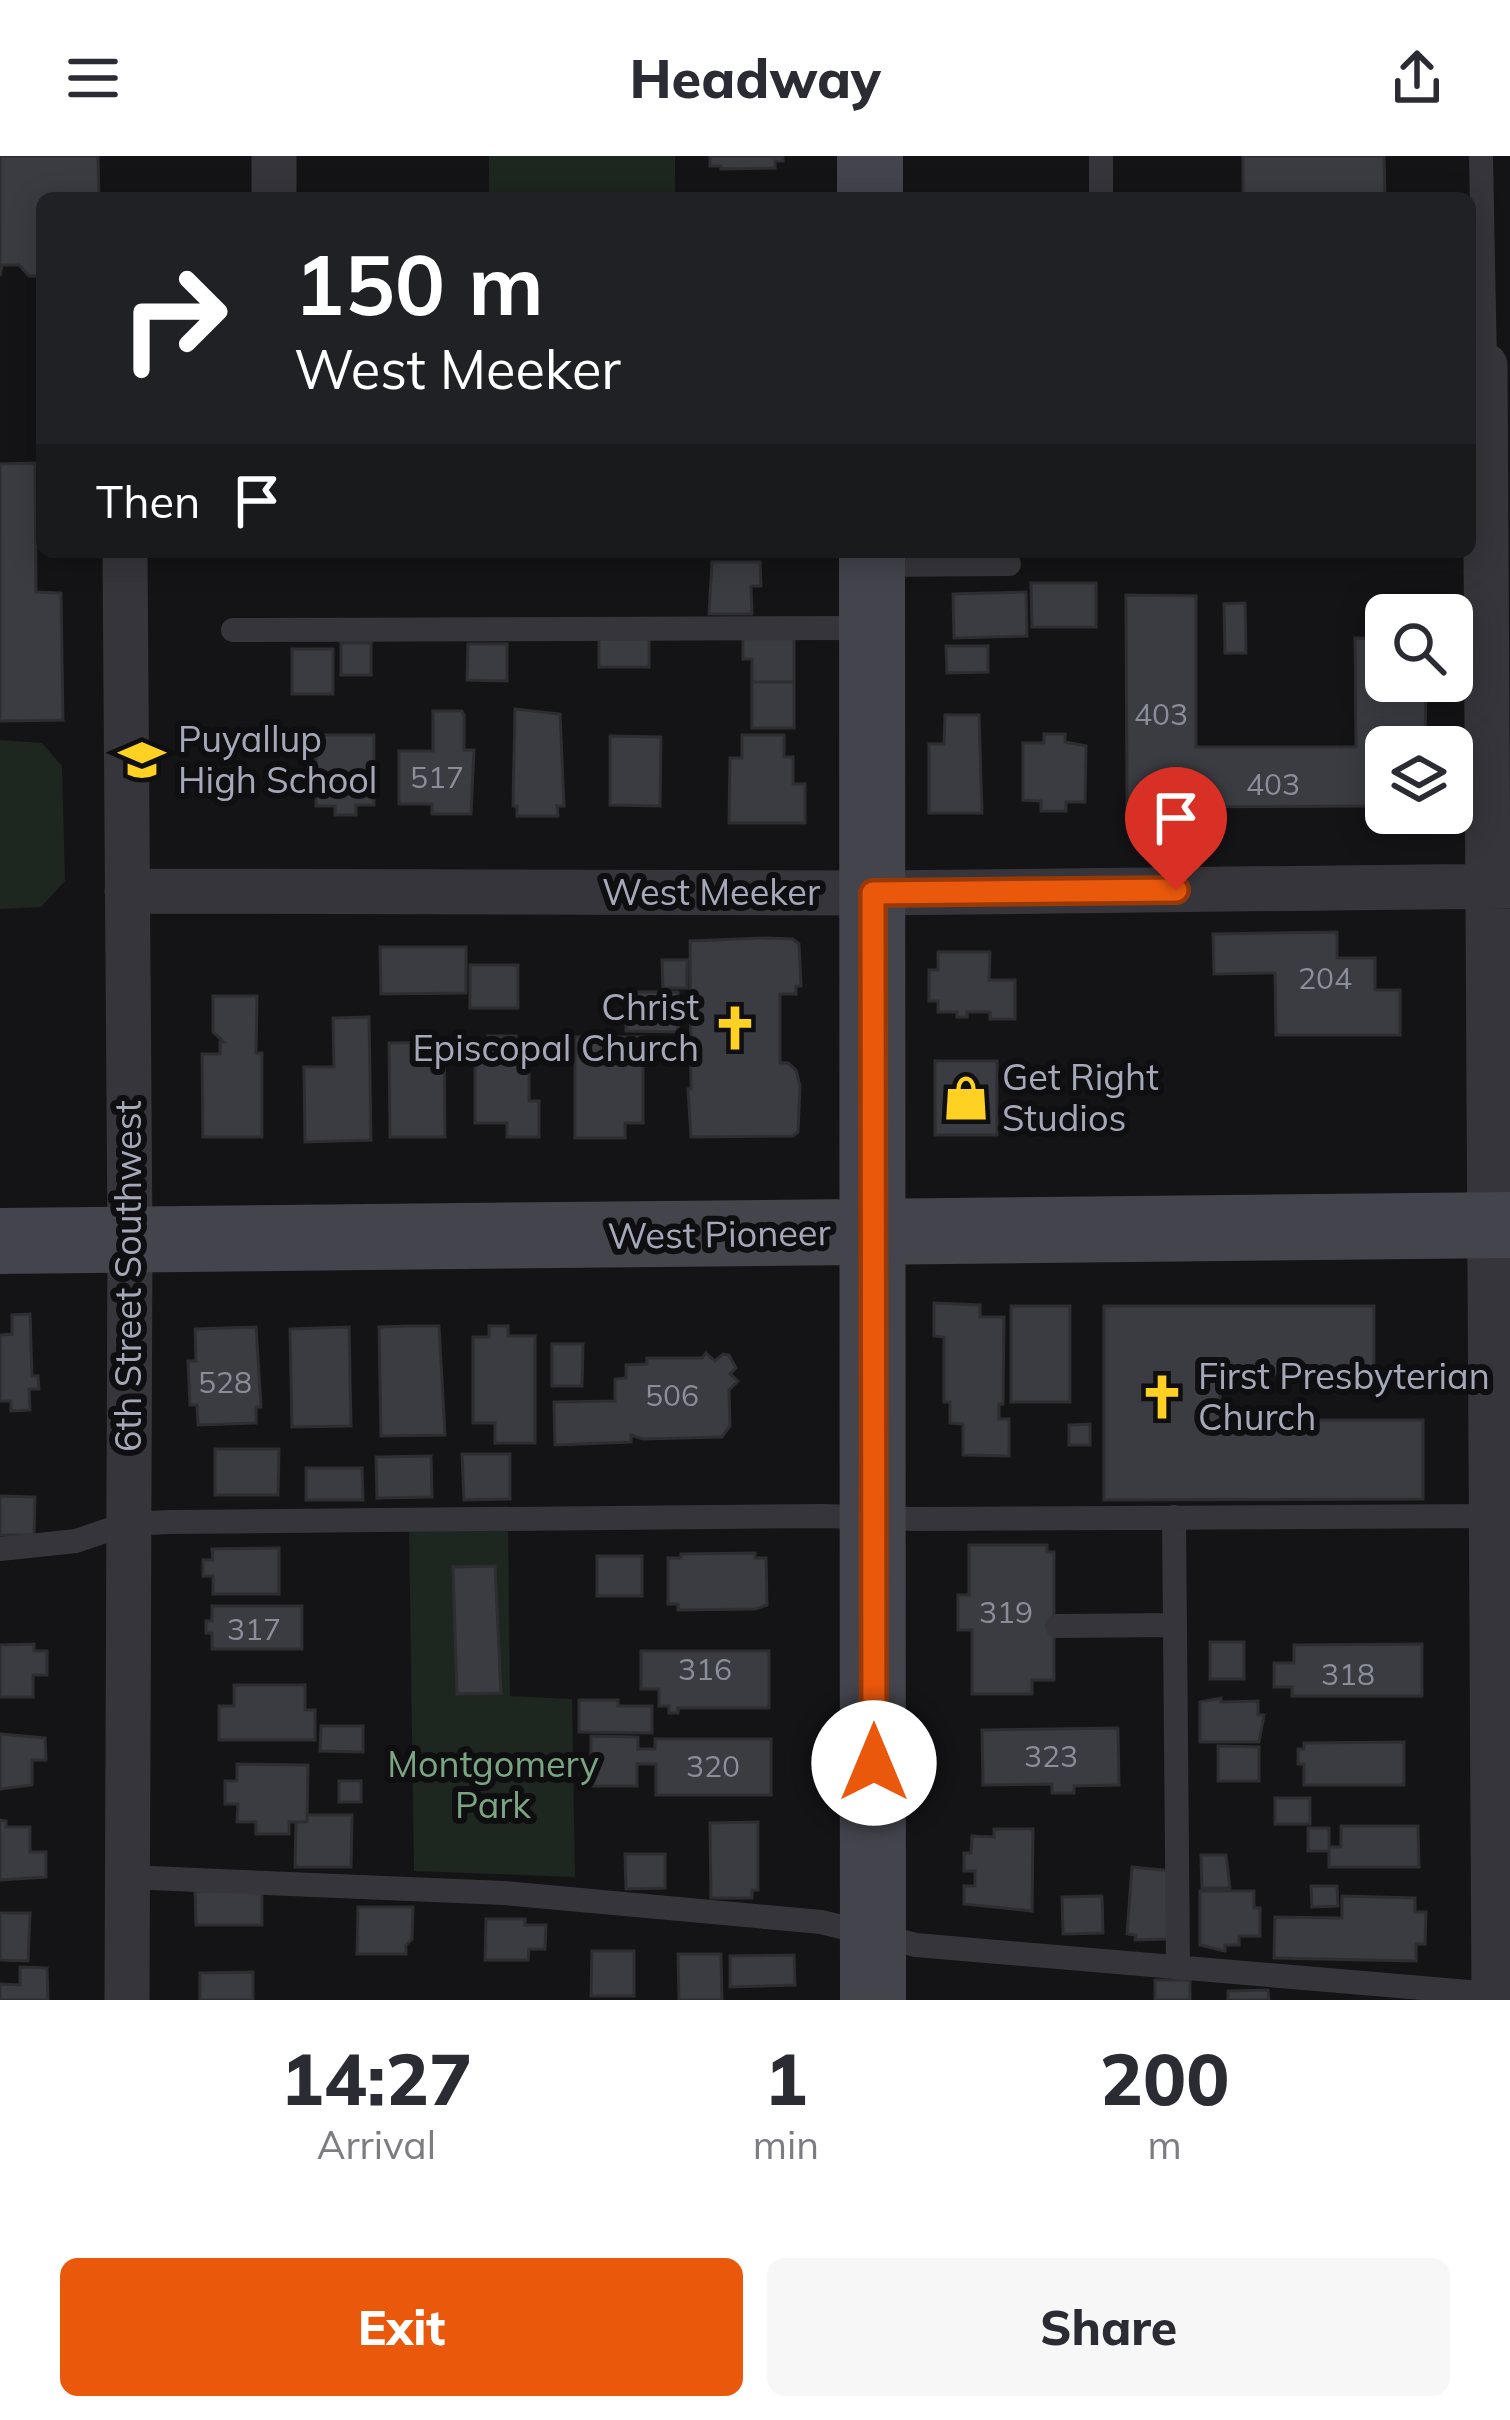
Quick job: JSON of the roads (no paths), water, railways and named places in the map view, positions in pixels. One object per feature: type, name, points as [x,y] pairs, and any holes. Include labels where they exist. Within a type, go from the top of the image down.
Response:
[{"type":"main road","points":[[870,156],[870,192]]},
{"type":"main road","points":[[872,582],[873,2000]]},
{"type":"main road","name":"West Pioneer","points":[[0,1241],[1500,1226]]},
{"type":"street","points":[[274,156],[274,192]]},
{"type":"street","points":[[1488,365],[1499,886],[1500,1997]]},
{"type":"street","name":"6th Street Southwest","points":[[125,558],[130,1240],[127,2000]]},
{"type":"street","name":"West Meeker","points":[[127,891],[873,893],[1499,886]]},
{"type":"lane","points":[[1101,156],[1101,192]]},
{"type":"lane","points":[[1480,156],[1477,271],[1488,365]]},
{"type":"lane","points":[[233,630],[872,582],[1009,564]]},
{"type":"lane","points":[[0,1549],[76,1541],[126,1524],[874,1516],[1498,1521]]},
{"type":"lane","points":[[1174,1517],[1178,1967]]},
{"type":"lane","points":[[1057,1626],[1175,1625]]},
{"type":"lane","points":[[127,1877],[504,1893],[821,1922],[916,1945],[1500,1997]]},
{"type":"place","name":"Puyallup High School","points":[[142,760]]},
{"type":"place","name":"Christ Episcopal Church","points":[[735,1028]]},
{"type":"place","name":"Get Right Studios","points":[[966,1098]]},
{"type":"place","name":"First Presbyterian Church","points":[[1162,1397]]},
{"type":"park label","name":"Montgomery Park","points":[[493,1784]]}]
